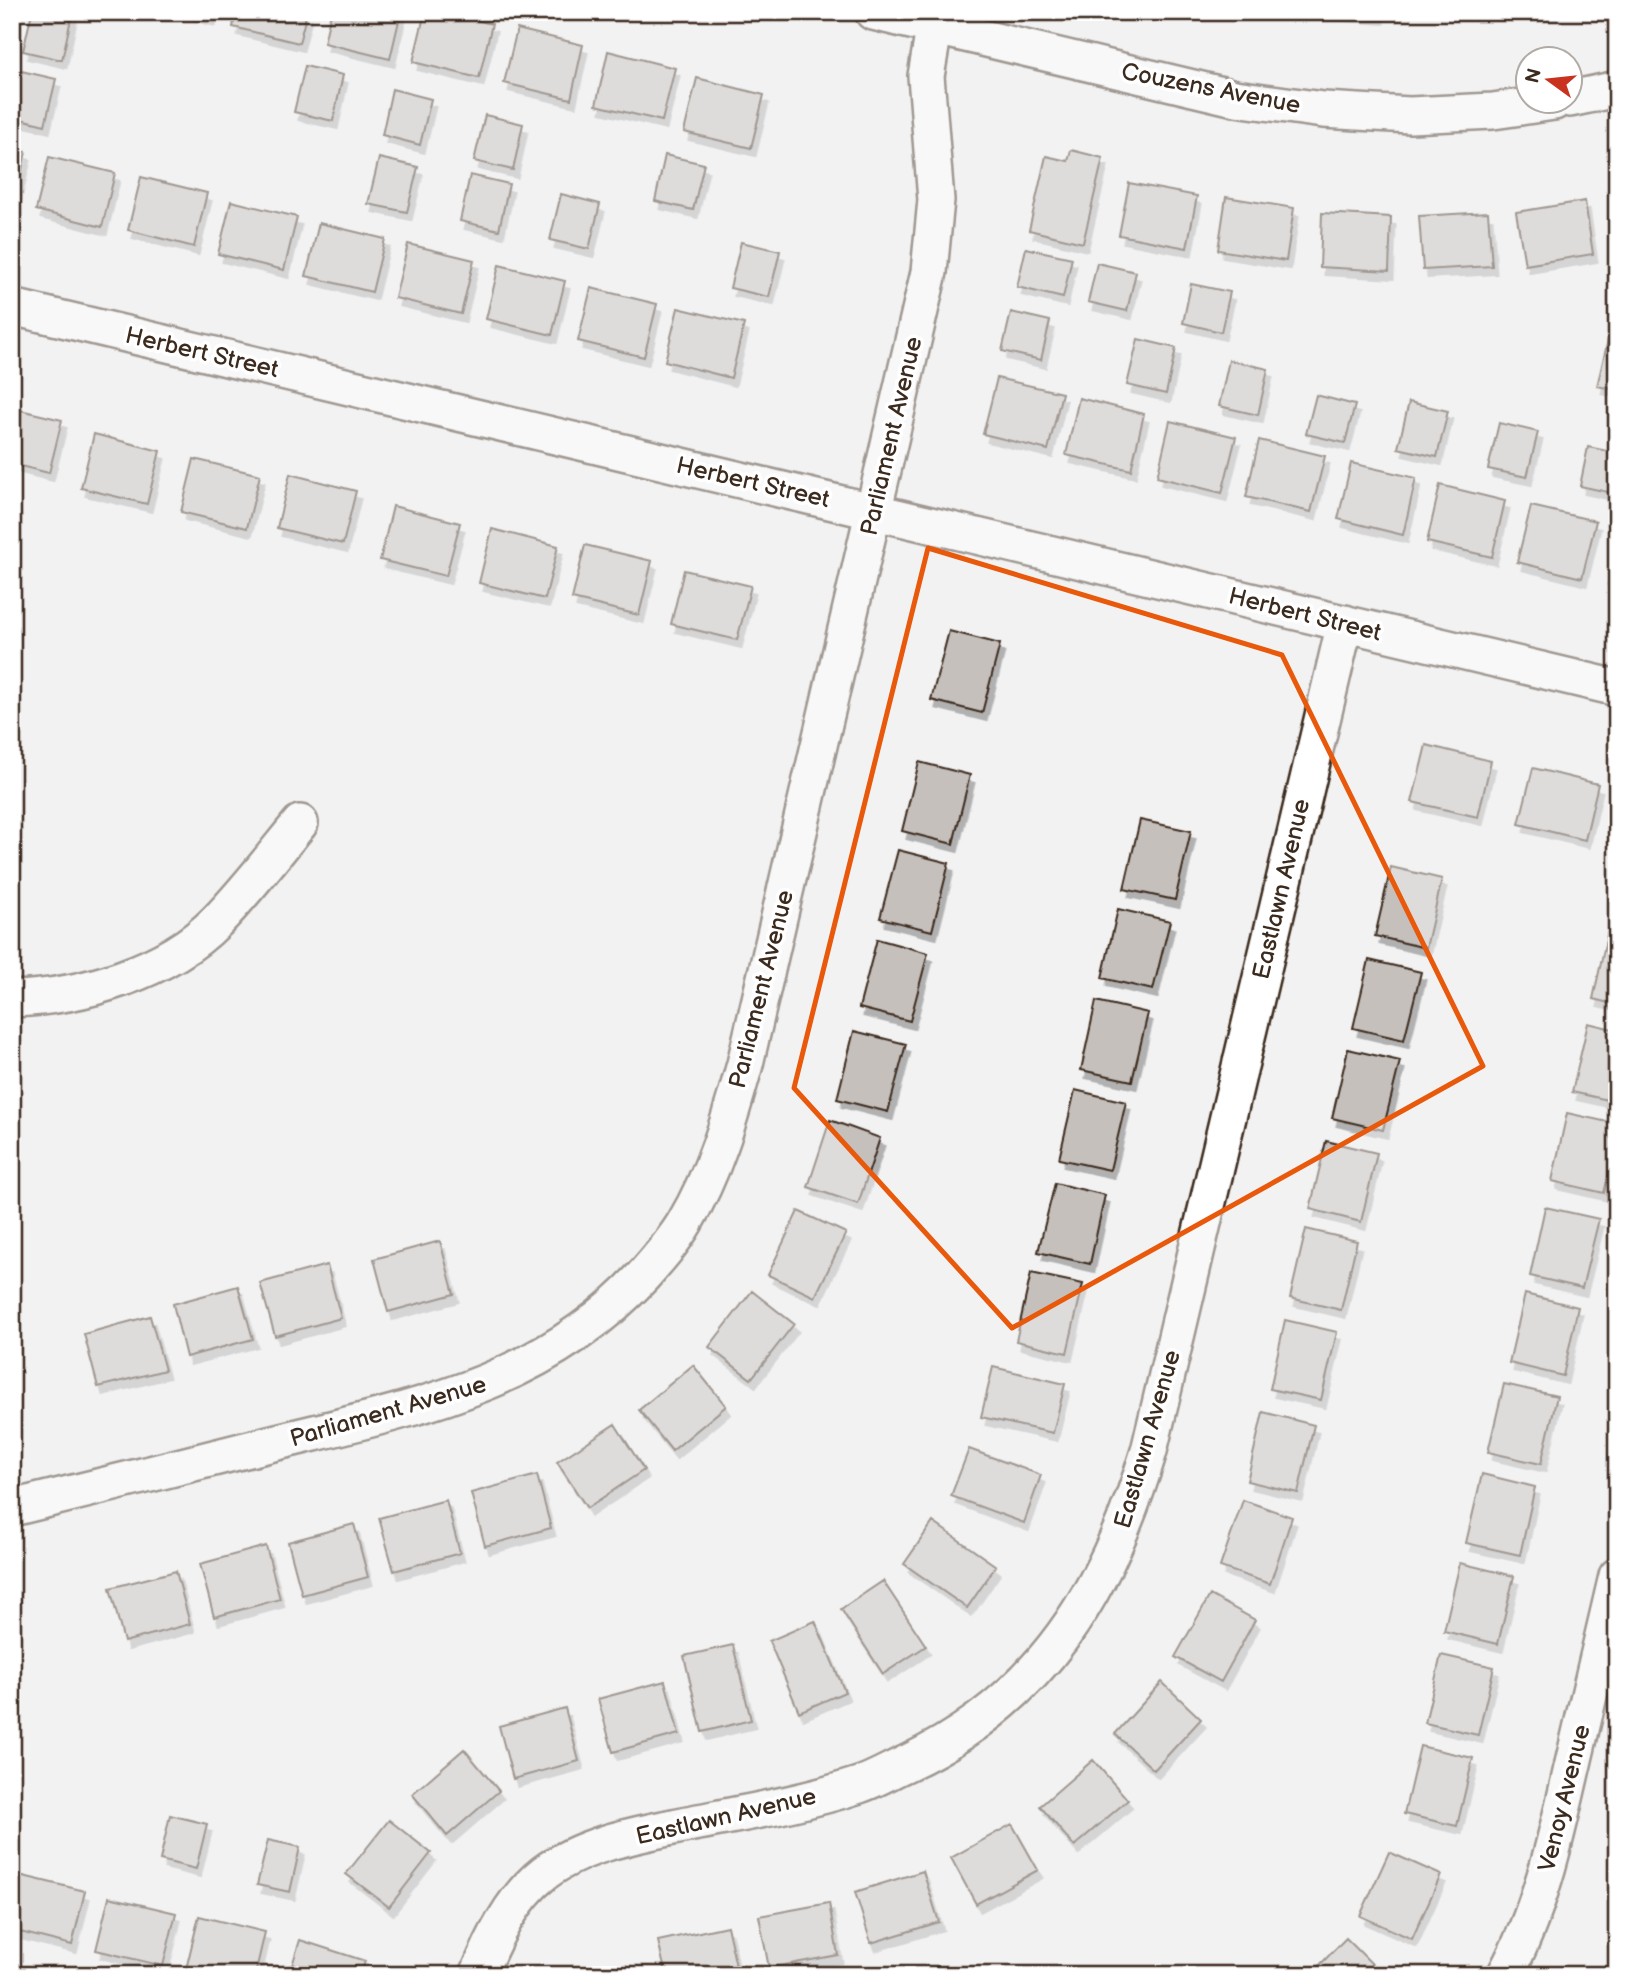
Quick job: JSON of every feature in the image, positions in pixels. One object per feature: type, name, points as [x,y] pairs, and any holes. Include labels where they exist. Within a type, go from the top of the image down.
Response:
[{"type":"street","name":"Couzens Avenue","points":[[873,12],[936,20],[1235,98],[1323,110],[1410,115],[1514,108]]},
{"type":"street","name":"Parliament Avenue","points":[[12,1508],[336,1428],[456,1395],[491,1382],[552,1352],[592,1324],[624,1296],[685,1223],[710,1171],[745,1064],[929,272],[936,200],[926,76],[936,20]]},
{"type":"street","points":[[1584,96],[1617,89]]},
{"type":"street","name":"Herbert Street","points":[[12,307],[1617,688]]},
{"type":"street","name":"Eastlawn Avenue","points":[[478,1975],[512,1907],[541,1875],[566,1858],[650,1832],[860,1785],[929,1753],[972,1726],[1039,1667],[1070,1628],[1092,1594],[1120,1538],[1149,1451],[1345,623]]},
{"type":"street","points":[[12,999],[41,998],[94,988],[141,971],[184,947],[215,922],[300,823]]},
{"type":"street","name":"Venoy Avenue","points":[[1505,1975],[1537,1901],[1556,1836],[1617,1576]]},
{"type":"highlighted area","points":[[928,548],[1282,655],[1483,1066],[1012,1328],[794,1088]]},
{"type":"building","points":[[32,12],[72,14],[62,60],[23,51]]},
{"type":"building","points":[[188,12],[212,12],[211,18]]},
{"type":"building","points":[[236,12],[307,12],[299,43],[233,27]]},
{"type":"building","points":[[331,12],[401,12],[390,59],[324,43]]},
{"type":"building","points":[[425,12],[443,12],[492,24],[479,78],[413,62]]},
{"type":"building","points":[[1325,12],[1379,12],[1379,16]]},
{"type":"building","points":[[517,29],[583,45],[571,99],[504,83]]},
{"type":"building","points":[[608,51],[675,68],[662,121],[596,105]]},
{"type":"building","points":[[305,66],[343,75],[333,121],[294,112]]},
{"type":"building","points":[[17,70],[56,79],[45,125],[12,117],[12,91]]},
{"type":"building","points":[[697,78],[764,95],[751,148],[684,132]]},
{"type":"building","points":[[392,89],[431,99],[420,145],[382,135]]},
{"type":"building","points":[[485,115],[523,124],[513,170],[474,161]]},
{"type":"building","points":[[12,149],[26,152],[13,206],[12,206]]},
{"type":"building","points":[[1071,150],[1103,158],[1083,243],[1029,230],[1046,156],[1068,161]]},
{"type":"building","points":[[665,155],[704,164],[693,210],[655,201]]},
{"type":"building","points":[[49,157],[115,173],[102,227],[36,210]]},
{"type":"building","points":[[379,158],[418,167],[407,212],[368,204]]},
{"type":"building","points":[[470,175],[509,184],[499,230],[460,221]]},
{"type":"building","points":[[141,177],[207,193],[194,247],[128,230]]},
{"type":"building","points":[[1129,183],[1197,196],[1187,248],[1119,235]]},
{"type":"building","points":[[561,194],[600,204],[589,249],[550,240]]},
{"type":"building","points":[[1226,197],[1294,208],[1286,261],[1218,250]]},
{"type":"building","points":[[231,201],[297,217],[284,270],[218,254]]},
{"type":"building","points":[[1585,201],[1593,254],[1525,265],[1516,212]]},
{"type":"building","points":[[1488,212],[1492,266],[1423,270],[1419,216]]},
{"type":"building","points":[[1322,213],[1391,217],[1389,271],[1320,267]]},
{"type":"building","points":[[319,223],[385,239],[372,292],[306,276]]},
{"type":"building","points":[[741,242],[780,251],[769,297],[730,288]]},
{"type":"building","points":[[408,244],[474,260],[461,314],[395,298]]},
{"type":"building","points":[[1026,248],[1072,258],[1063,298],[1017,287]]},
{"type":"building","points":[[1097,263],[1136,272],[1127,311],[1088,302]]},
{"type":"building","points":[[499,265],[565,281],[552,335],[486,319]]},
{"type":"building","points":[[1191,284],[1230,292],[1221,332],[1183,323]]},
{"type":"building","points":[[591,288],[657,304],[644,357],[578,341]]},
{"type":"building","points":[[678,308],[744,324],[731,378],[665,361]]},
{"type":"building","points":[[1011,312],[1050,321],[1041,360],[1002,351]]},
{"type":"building","points":[[1138,339],[1176,348],[1166,394],[1127,385]]},
{"type":"building","points":[[1608,340],[1617,342],[1617,390],[1597,386]]},
{"type":"building","points":[[1229,360],[1268,369],[1258,415],[1219,406]]},
{"type":"building","points":[[997,378],[1062,393],[1048,450],[983,434]]},
{"type":"building","points":[[1316,395],[1355,405],[1345,443],[1306,434]]},
{"type":"building","points":[[1079,398],[1144,414],[1131,470],[1066,455]]},
{"type":"building","points":[[1409,402],[1448,411],[1437,457],[1398,448]]},
{"type":"building","points":[[12,408],[62,420],[49,473],[12,464]]},
{"type":"building","points":[[1170,421],[1236,437],[1222,493],[1157,477]]},
{"type":"building","points":[[1499,423],[1538,432],[1527,477],[1488,469]]},
{"type":"building","points":[[94,434],[160,451],[147,504],[81,488]]},
{"type":"building","points":[[1259,440],[1325,456],[1311,512],[1246,497]]},
{"type":"building","points":[[1588,447],[1617,453],[1617,494],[1580,486]]},
{"type":"building","points":[[194,459],[260,475],[247,528],[181,512]]},
{"type":"building","points":[[1351,463],[1416,478],[1403,535],[1338,519]]},
{"type":"building","points":[[290,474],[356,491],[343,544],[277,528]]},
{"type":"building","points":[[1440,485],[1505,501],[1492,557],[1427,542]]},
{"type":"building","points":[[393,506],[460,523],[446,576],[380,560]]},
{"type":"building","points":[[1531,506],[1596,521],[1582,578],[1517,562]]},
{"type":"building","points":[[492,529],[558,546],[545,599],[479,583]]},
{"type":"building","points":[[585,545],[652,561],[639,615],[572,599]]},
{"type":"building","points":[[1617,549],[1617,587],[1608,585]]},
{"type":"building","points":[[684,570],[751,586],[737,640],[671,624]]},
{"type":"building","points":[[949,631],[1000,644],[982,713],[931,700]]},
{"type":"building","points":[[1426,745],[1491,761],[1478,817],[1412,802]]},
{"type":"building","points":[[919,762],[970,775],[953,844],[902,831]]},
{"type":"building","points":[[1533,768],[1598,784],[1585,840],[1519,824]]},
{"type":"building","points":[[1140,820],[1191,831],[1175,900],[1124,889]]},
{"type":"building","points":[[898,850],[949,863],[932,931],[880,918]]},
{"type":"building","points":[[1391,867],[1442,879],[1426,948],[1375,936]]},
{"type":"building","points":[[1118,909],[1170,921],[1153,990],[1102,978]]},
{"type":"building","points":[[1608,931],[1617,933],[1617,1005],[1593,999]]},
{"type":"building","points":[[877,939],[928,953],[910,1021],[859,1008]]},
{"type":"building","points":[[1369,960],[1421,972],[1404,1040],[1353,1028]]},
{"type":"building","points":[[1096,1001],[1148,1013],[1132,1081],[1081,1070]]},
{"type":"building","points":[[1588,1023],[1617,1030],[1617,1102],[1572,1092]]},
{"type":"building","points":[[854,1031],[906,1044],[888,1112],[837,1099]]},
{"type":"building","points":[[1348,1049],[1400,1061],[1383,1130],[1332,1118]]},
{"type":"building","points":[[1075,1090],[1126,1102],[1110,1170],[1059,1159]]},
{"type":"building","points":[[1567,1113],[1617,1124],[1617,1141],[1604,1193],[1552,1181]]},
{"type":"building","points":[[830,1120],[880,1138],[858,1204],[808,1187]]},
{"type":"building","points":[[1326,1141],[1377,1153],[1361,1222],[1310,1209]]},
{"type":"building","points":[[1055,1183],[1105,1195],[1090,1264],[1038,1252]]},
{"type":"building","points":[[1545,1207],[1599,1219],[1582,1288],[1530,1276]]},
{"type":"building","points":[[798,1211],[846,1233],[815,1297],[768,1275]]},
{"type":"building","points":[[1306,1229],[1357,1241],[1341,1310],[1290,1298]]},
{"type":"building","points":[[440,1241],[454,1294],[388,1312],[374,1259]]},
{"type":"building","points":[[327,1265],[341,1318],[275,1336],[260,1283]]},
{"type":"building","points":[[1031,1273],[1083,1284],[1067,1353],[1016,1341]]},
{"type":"building","points":[[238,1286],[253,1339],[186,1357],[173,1304]]},
{"type":"building","points":[[752,1291],[794,1324],[751,1379],[709,1347]]},
{"type":"building","points":[[1525,1294],[1578,1307],[1563,1376],[1509,1363]]},
{"type":"building","points":[[150,1316],[165,1370],[98,1387],[84,1334]]},
{"type":"building","points":[[1285,1320],[1337,1332],[1321,1400],[1270,1389]]},
{"type":"building","points":[[693,1365],[726,1406],[672,1451],[639,1410]]},
{"type":"building","points":[[993,1367],[1065,1384],[1053,1433],[981,1417]]},
{"type":"building","points":[[1504,1384],[1557,1396],[1541,1464],[1488,1452]]},
{"type":"building","points":[[1263,1412],[1314,1425],[1298,1493],[1247,1481]]},
{"type":"building","points":[[615,1424],[644,1470],[587,1508],[557,1462]]},
{"type":"building","points":[[969,1449],[1041,1475],[1024,1523],[951,1496]]},
{"type":"building","points":[[1482,1474],[1535,1487],[1520,1555],[1466,1543]]},
{"type":"building","points":[[537,1475],[551,1528],[485,1546],[471,1493]]},
{"type":"building","points":[[446,1500],[460,1553],[394,1571],[379,1518]]},
{"type":"building","points":[[1243,1500],[1292,1517],[1270,1584],[1220,1567]]},
{"type":"building","points":[[933,1522],[996,1566],[967,1608],[904,1564]]},
{"type":"building","points":[[354,1524],[368,1577],[302,1595],[288,1542]]},
{"type":"building","points":[[266,1546],[280,1599],[214,1617],[200,1564]]},
{"type":"building","points":[[1460,1563],[1514,1576],[1498,1644],[1444,1631]]},
{"type":"building","points":[[176,1571],[190,1624],[124,1642],[110,1588]]},
{"type":"building","points":[[883,1581],[926,1646],[883,1674],[841,1609]]},
{"type":"building","points":[[1210,1595],[1255,1620],[1221,1682],[1175,1657]]},
{"type":"building","points":[[815,1621],[845,1692],[799,1712],[769,1641]]},
{"type":"building","points":[[733,1645],[751,1720],[702,1732],[684,1656]]},
{"type":"building","points":[[1441,1655],[1494,1667],[1478,1735],[1425,1723]]},
{"type":"building","points":[[665,1681],[679,1734],[613,1752],[598,1699]]},
{"type":"building","points":[[1162,1682],[1201,1719],[1154,1770],[1115,1734]]},
{"type":"building","points":[[565,1708],[579,1761],[513,1779],[499,1726]]},
{"type":"building","points":[[1420,1746],[1473,1758],[1457,1826],[1404,1814]]},
{"type":"building","points":[[464,1749],[499,1791],[447,1836],[412,1794]]},
{"type":"building","points":[[1093,1760],[1128,1800],[1074,1846],[1040,1806]]},
{"type":"building","points":[[170,1815],[207,1824],[196,1869],[160,1860]]},
{"type":"building","points":[[389,1820],[431,1853],[389,1907],[346,1874]]},
{"type":"building","points":[[1012,1824],[1038,1870],[976,1904],[951,1858]]},
{"type":"building","points":[[268,1840],[300,1847],[290,1892],[257,1885]]},
{"type":"building","points":[[1389,1852],[1441,1875],[1412,1939],[1360,1916]]},
{"type":"building","points":[[923,1871],[939,1922],[871,1943],[855,1892]]},
{"type":"building","points":[[19,1875],[85,1891],[72,1945],[12,1930],[12,1903]]},
{"type":"building","points":[[109,1897],[176,1913],[163,1966],[96,1950]]},
{"type":"building","points":[[829,1903],[838,1955],[769,1968],[759,1916]]},
{"type":"building","points":[[199,1916],[265,1932],[255,1975],[207,1975],[186,1969]]},
{"type":"building","points":[[727,1926],[738,1975],[666,1975],[658,1941]]},
{"type":"building","points":[[1346,1938],[1383,1975],[1310,1975]]},
{"type":"building","points":[[300,1940],[365,1961],[361,1975],[289,1975]]}]
